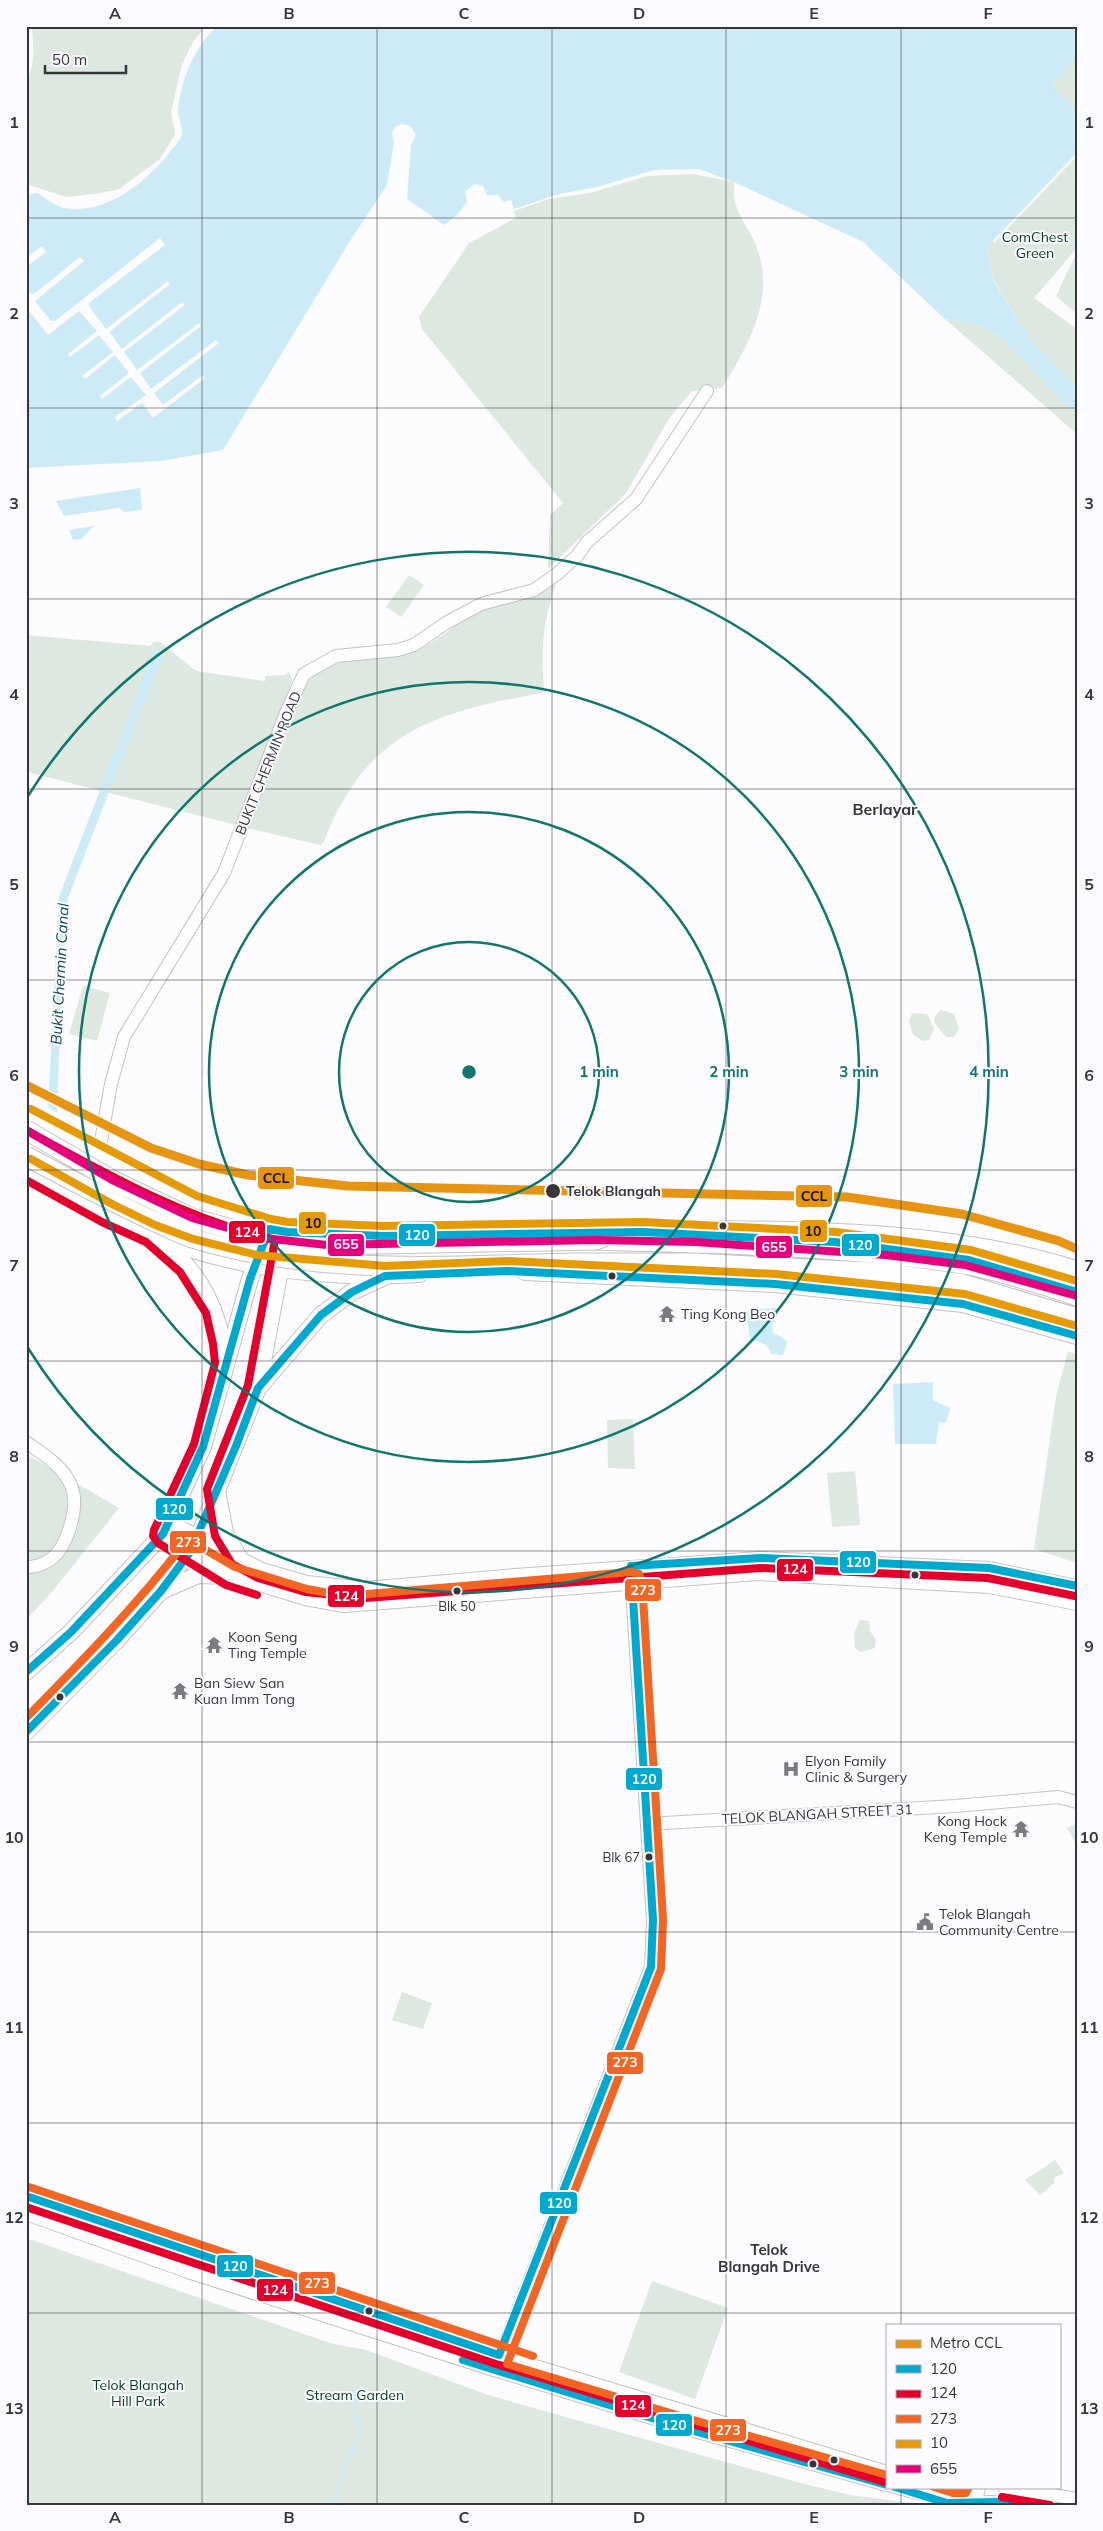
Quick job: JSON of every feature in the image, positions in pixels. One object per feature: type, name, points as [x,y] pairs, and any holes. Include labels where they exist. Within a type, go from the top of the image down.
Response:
[{"type":"highway","points":[[26,1130],[114,1181],[192,1218],[264,1238],[327,1245],[596,1240],[696,1242],[886,1255],[966,1265],[1077,1296]]},
{"type":"highway","points":[[26,1156],[112,1202],[187,1236],[230,1249],[288,1260],[361,1265],[693,1263],[884,1273],[963,1284],[1077,1318]]},
{"type":"highway","points":[[596,1240],[615,1232],[635,1229],[834,1232],[893,1235],[1026,1256],[1077,1271]]},
{"type":"main road","points":[[26,1118],[193,1205],[269,1229],[287,1232],[383,1236],[643,1232],[836,1242],[969,1260],[1077,1292]]},
{"type":"main road","points":[[26,1168],[107,1213],[151,1234],[190,1249],[279,1269],[385,1276],[486,1271],[775,1284],[860,1295],[963,1304],[1077,1336]]},
{"type":"main road","points":[[26,1672],[71,1632],[166,1527],[203,1447],[225,1364],[255,1265],[269,1229]]},
{"type":"main road","points":[[26,1732],[117,1640],[161,1591],[190,1552],[217,1491],[258,1388],[287,1232]]},
{"type":"main road","points":[[151,1234],[188,1265],[206,1292],[220,1331],[225,1364]]},
{"type":"main road","points":[[477,1235],[472,1245],[472,1255],[477,1265],[486,1271]]},
{"type":"main road","points":[[258,1388],[321,1315],[352,1292],[385,1276]]},
{"type":"main road","points":[[217,1491],[225,1533],[239,1557]]},
{"type":"main road","points":[[161,1591],[198,1575],[231,1576]]},
{"type":"street","name":"BUKIT CHERMIN ROAD","points":[[107,1213],[100,1193],[101,1158],[110,1084],[124,1037],[224,873],[286,714],[304,674],[336,656],[398,650],[414,645],[446,622],[481,604],[534,590],[557,574],[577,556],[587,542],[636,499],[707,391]]},
{"type":"street","points":[[26,1442],[58,1464],[72,1488],[74,1515],[60,1550],[49,1561],[35,1567],[26,1567]]},
{"type":"street","points":[[166,1527],[198,1536],[262,1568],[307,1582],[366,1588],[631,1566],[760,1558],[989,1568],[1077,1586]]},
{"type":"street","points":[[166,1527],[190,1552],[231,1576],[305,1599],[344,1606],[632,1582],[757,1574],[988,1587],[1077,1604]]},
{"type":"street","points":[[494,2370],[631,2014],[650,1972],[653,1920],[631,1566]]},
{"type":"street","name":"TELOK BLANGAH STREET 31","points":[[647,1824],[955,1806],[1058,1797],[1077,1802]]},
{"type":"street","points":[[26,2196],[499,2356],[886,2472]]},
{"type":"street","points":[[26,2214],[188,2272],[494,2370],[694,2432],[886,2485]]},
{"type":"street","points":[[898,2488],[930,2496],[947,2503],[996,2502],[1018,2505]]},
{"type":"street","points":[[970,2504],[977,2497],[979,2488]]},
{"type":"street","points":[[1010,2488],[1077,2499]]},
{"type":"green space","points":[[32,26],[206,26],[193,42],[182,64],[171,112],[175,134],[160,159],[119,189],[66,197],[26,184],[26,81],[33,62]]},
{"type":"green space","points":[[1077,57],[1077,112],[1053,87],[1053,83]]},
{"type":"green space","name":"ComChest Green","points":[[1077,152],[1077,248],[1034,298],[1077,329],[1077,434],[945,319],[986,327],[1031,361],[1039,355],[993,279],[986,247]]},
{"type":"green space","points":[[693,174],[734,182],[737,208],[756,245],[762,269],[761,305],[756,322],[741,356],[722,388],[692,391],[670,417],[626,493],[548,569],[550,515],[563,503],[422,329],[419,317],[469,243],[516,218],[514,211],[549,199],[590,193],[647,176]]},
{"type":"green space","points":[[1077,252],[1077,314],[1056,296]]},
{"type":"green space","points":[[409,575],[424,585],[401,617],[386,607]]},
{"type":"green space","points":[[556,584],[545,624],[543,648],[544,690],[541,693],[467,709],[435,720],[407,734],[382,752],[360,776],[340,806],[323,843],[320,845],[248,828],[300,691],[318,673],[327,667],[347,661],[407,655],[426,646],[482,610],[538,593]]},
{"type":"green space","points":[[26,635],[150,646],[154,642],[160,642],[196,671],[265,681],[265,676],[285,675],[290,672],[292,681],[240,826],[31,773],[26,768]]},
{"type":"green space","points":[[83,986],[110,993],[97,1041],[69,1034]]},
{"type":"green space","points":[[941,1010],[954,1014],[959,1029],[954,1037],[946,1037],[934,1022],[935,1016]]},
{"type":"green space","points":[[912,1013],[927,1014],[934,1029],[929,1040],[923,1041],[913,1035],[909,1021]]},
{"type":"green space","points":[[1068,1351],[1077,1355],[1077,1563],[1034,1549],[1056,1397]]},
{"type":"green space","points":[[633,1419],[635,1469],[608,1468],[607,1420]]},
{"type":"green space","points":[[26,1454],[119,1508],[51,1593],[26,1620]]},
{"type":"green space","points":[[855,1471],[860,1525],[832,1527],[827,1473]]},
{"type":"green space","points":[[860,1620],[869,1621],[870,1631],[876,1640],[875,1648],[860,1652],[855,1648],[854,1633]]},
{"type":"green space","points":[[1077,1823],[1077,1846],[1067,1828]]},
{"type":"green space","points":[[402,1992],[432,2003],[423,2029],[392,2020]]},
{"type":"green space","points":[[1055,2160],[1064,2173],[1054,2178],[1054,2183],[1040,2195],[1025,2180]]},
{"type":"green space","name":"Telok Blangah Hill Park","points":[[26,2238],[333,2344],[366,2350],[488,2395],[797,2482],[850,2495],[928,2505],[26,2505]]},
{"type":"green space","points":[[652,2281],[728,2308],[695,2399],[619,2372]]},
{"type":"water","points":[[217,26],[1077,26],[1077,57],[1053,83],[1053,87],[1077,112],[1077,152],[986,247],[993,280],[1039,354],[1031,361],[986,327],[945,319],[863,242],[734,182],[699,169],[654,170],[597,187],[559,194],[514,209],[511,200],[504,202],[498,195],[487,195],[483,186],[474,184],[465,192],[467,202],[457,215],[444,225],[407,199],[411,145],[416,135],[411,126],[401,124],[395,127],[392,133],[394,143],[387,185],[348,244],[223,450],[160,461],[26,468],[26,195],[38,193],[54,204],[64,208],[94,207],[109,202],[123,194],[149,175],[180,138],[182,130],[178,111],[182,87],[195,54]]},
{"type":"water","points":[[140,488],[142,510],[125,512],[119,508],[64,516],[56,501]]},
{"type":"water","points":[[94,526],[81,539],[73,540],[69,530]]},
{"type":"water","name":"Bukit Chermin Canal","points":[[155,647],[164,650],[68,898],[61,995],[57,1113],[48,1107],[59,897]]},
{"type":"water","points":[[777,1308],[778,1315],[772,1325],[773,1333],[782,1337],[787,1342],[783,1355],[771,1354],[766,1345],[750,1340],[747,1314],[756,1309]]},
{"type":"water","points":[[933,1382],[933,1400],[950,1408],[946,1423],[939,1422],[936,1444],[895,1444],[893,1384]]},
{"type":"pier","points":[[1077,153],[1077,156],[994,243],[993,241]]},
{"type":"pier","points":[[160,238],[165,245],[89,303],[89,306],[106,329],[168,281],[170,284],[109,332],[122,349],[182,302],[185,305],[124,352],[137,370],[199,323],[201,326],[140,373],[151,389],[216,340],[219,343],[154,393],[163,405],[203,375],[205,378],[153,418],[142,403],[117,421],[115,417],[146,395],[131,377],[102,399],[100,396],[129,373],[115,355],[85,379],[82,376],[113,352],[99,335],[70,357],[68,354],[97,331],[79,311],[48,335],[26,307],[26,289],[34,294],[80,257],[84,261],[35,301],[51,321],[55,321]]},
{"type":"pier","points":[[42,246],[46,252],[26,267],[26,258]]},
{"type":"waterway","points":[[1016,339],[1077,402]]},
{"type":"waterway","points":[[333,2505],[350,2452],[359,2434],[354,2390]]},
{"type":"metro line","name":"CCL","points":[[26,1085],[151,1148],[199,1164],[248,1175],[348,1186],[847,1197],[962,1214],[1059,1241],[1077,1249]]},
{"type":"transit line","name":"10","points":[[31,1109],[197,1196],[271,1219],[288,1222],[383,1226],[643,1222],[836,1232],[971,1250],[1077,1281]]},
{"type":"transit line","name":"124","points":[[26,1130],[116,1179],[178,1208],[242,1231],[275,1240],[248,1385],[207,1489],[215,1536],[232,1564],[258,1578],[305,1592],[366,1598],[760,1568],[988,1578],[1075,1596]]},
{"type":"transit line","name":"655","points":[[26,1130],[114,1181],[192,1218],[264,1238],[327,1245],[596,1240],[696,1242],[886,1255],[965,1265],[1077,1296]]},
{"type":"transit line","name":"10","points":[[31,1159],[112,1204],[155,1225],[193,1239],[257,1255],[385,1266],[507,1261],[776,1274],[965,1294],[1077,1326]]},
{"type":"transit line","name":"124","points":[[26,1180],[102,1222],[146,1242],[180,1272],[206,1313],[215,1363],[194,1444],[154,1530],[153,1536],[158,1543],[226,1585],[257,1595]]},
{"type":"transit line","name":"120","points":[[26,1672],[71,1632],[163,1534],[203,1447],[250,1279],[269,1229],[287,1232],[383,1236],[643,1232],[835,1242],[969,1260],[1077,1292]]},
{"type":"transit line","name":"120","points":[[26,1732],[117,1640],[161,1591],[190,1552],[236,1446],[258,1388],[321,1315],[352,1292],[385,1276],[507,1271],[775,1284],[963,1304],[1077,1336]]},
{"type":"transit line","name":"273","points":[[26,1718],[107,1634],[183,1545],[188,1542],[194,1543],[235,1567],[307,1589],[344,1596],[631,1572],[639,1574],[642,1581],[663,1919],[661,1969],[507,2364],[886,2475]]},
{"type":"transit line","name":"120","points":[[26,2196],[499,2355],[651,1967],[653,1920],[631,1566],[760,1558],[989,1568],[1077,1586]]},
{"type":"transit line","name":"273","points":[[29,2187],[533,2356]]},
{"type":"transit line","name":"124","points":[[26,2207],[496,2364],[884,2482]]},
{"type":"transit line","name":"120","points":[[463,2360],[694,2431],[886,2485]]},
{"type":"transit line","name":"120","points":[[898,2488],[947,2503],[996,2502],[1016,2505]]},
{"type":"transit line","name":"273","points":[[937,2488],[953,2493],[966,2493],[968,2488]]},
{"type":"transit line","name":"124","points":[[1002,2497],[1050,2505]]},
{"type":"place","name":"Telok Blangah","points":[[553,1191]]},
{"type":"place","name":"Ting Kong Beo","points":[[667,1314]]},
{"type":"place","name":"Blk 50","points":[[457,1591]]},
{"type":"place","name":"Koon Seng Ting Temple","points":[[214,1645]]},
{"type":"place","name":"Ban Siew San Kuan Imm Tong","points":[[180,1691]]},
{"type":"place","name":"Elyon Family Clinic & Surgery","points":[[791,1769]]},
{"type":"place","name":"Kong Hock Keng Temple","points":[[1021,1829]]},
{"type":"place","name":"Blk 67","points":[[649,1857]]},
{"type":"place","name":"Telok Blangah Community Centre","points":[[925,1922]]},
{"type":"district","name":"Berlayar","points":[[885,809]]},
{"type":"district","name":"Telok Blangah Drive","points":[[769,2258]]},
{"type":"park label","name":"Stream Garden","points":[[355,2395]]}]
